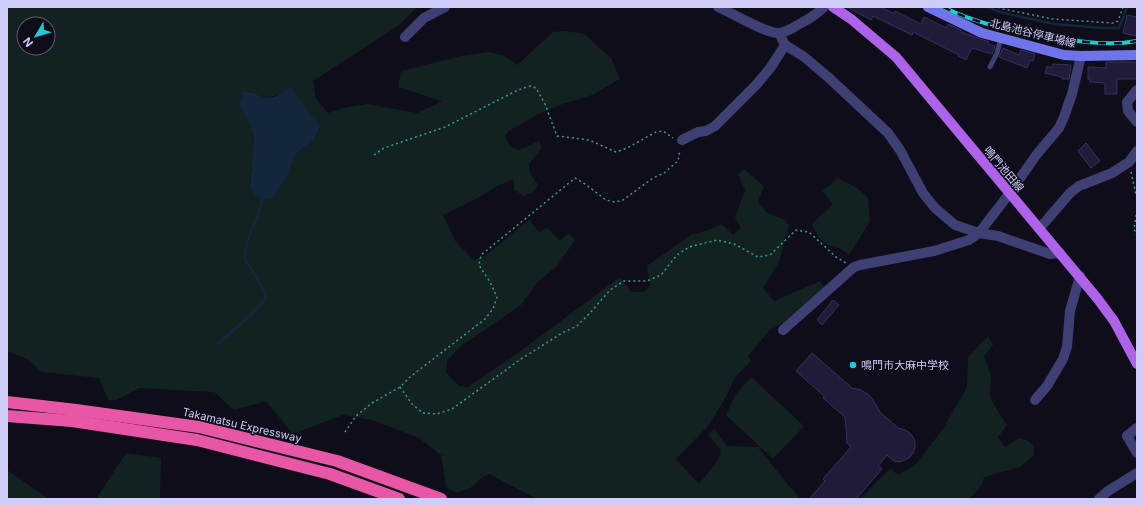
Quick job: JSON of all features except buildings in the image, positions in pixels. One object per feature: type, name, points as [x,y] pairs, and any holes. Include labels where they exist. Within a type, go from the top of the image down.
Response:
[{"type":"highway","name":"Takamatsu Expressway","points":[[7,402],[199,427],[338,461],[441,499]]},
{"type":"highway","points":[[7,416],[72,421],[197,440],[330,474],[400,499]]},
{"type":"main road","name":"鳴門池田線","points":[[833,7],[851,19],[896,57],[1009,194],[1080,276],[1114,321],[1137,364]]},
{"type":"main road","name":"北島池谷停車場線","points":[[928,7],[982,33],[1064,55],[1137,55]]},
{"type":"street","points":[[405,37],[424,18],[445,7]]},
{"type":"street","points":[[718,7],[772,33],[786,32],[811,17],[824,7]]},
{"type":"street","points":[[779,33],[785,45],[803,56],[823,73],[888,133],[900,150],[923,193],[935,208],[955,225],[979,233],[998,236],[1050,254],[1060,253]]},
{"type":"street","points":[[682,140],[715,126],[757,84],[771,67],[785,45]]},
{"type":"street","points":[[783,330],[854,267],[940,250],[969,240],[979,233],[1037,154],[1059,128],[1072,94],[1081,56]]},
{"type":"street","points":[[1137,90],[1127,102],[1128,111],[1137,122]]},
{"type":"street","points":[[1039,229],[1070,193],[1079,186],[1106,176],[1129,162],[1137,151]]},
{"type":"street","points":[[1035,400],[1047,386],[1063,359],[1067,347],[1070,311],[1080,276]]},
{"type":"street","points":[[1137,428],[1127,436],[1137,453]]},
{"type":"street","points":[[1099,499],[1108,491],[1137,473]]},
{"type":"lane","points":[[990,67],[997,53],[1001,38]]},
{"type":"path","points":[[998,7],[1053,19],[1113,23],[1118,21],[1123,7]]},
{"type":"path","points":[[345,432],[356,416],[372,402],[400,387],[485,319],[493,309],[497,297],[490,282],[478,265],[481,255],[576,178],[606,200],[614,202],[623,200],[653,178],[664,173],[678,161],[682,140],[675,140],[663,131],[656,132],[627,148],[616,152],[589,140],[556,136],[545,104],[536,88],[530,86],[518,90],[445,127],[384,148],[374,155]]},
{"type":"path","points":[[1129,162],[1137,199]]},
{"type":"path","points":[[1137,210],[1134,229],[1137,236]]},
{"type":"path","points":[[400,387],[412,404],[423,413],[438,414],[452,409],[521,359],[562,333],[577,326],[610,290],[624,281],[647,281],[661,275],[677,255],[689,247],[717,240],[734,244],[758,257],[770,255],[796,230],[809,232],[836,257],[854,267]]},
{"type":"shaded area","points":[[7,7],[417,7],[398,26],[313,81],[316,99],[328,113],[347,107],[367,104],[417,113],[442,101],[398,87],[401,71],[461,56],[488,52],[503,55],[517,65],[553,32],[566,31],[584,34],[611,58],[620,79],[592,95],[557,106],[535,116],[509,131],[505,136],[509,145],[519,150],[539,141],[542,148],[529,164],[530,173],[538,185],[533,192],[524,196],[514,190],[514,179],[497,186],[476,199],[443,215],[456,242],[474,260],[485,256],[529,220],[539,232],[547,228],[560,241],[569,233],[575,240],[557,266],[538,282],[521,305],[461,346],[447,361],[446,372],[459,386],[468,387],[526,347],[620,277],[631,292],[644,292],[650,286],[647,266],[691,235],[722,224],[733,235],[741,228],[735,218],[745,190],[738,175],[744,169],[764,186],[758,202],[766,212],[785,220],[789,226],[779,262],[763,288],[774,301],[820,281],[824,287],[784,322],[770,330],[748,356],[751,361],[735,377],[726,397],[708,426],[676,459],[699,484],[718,460],[721,450],[708,435],[714,429],[727,446],[758,447],[801,499],[536,499],[489,474],[481,478],[472,487],[457,493],[446,487],[441,455],[419,438],[372,420],[343,415],[293,434],[266,401],[234,410],[214,392],[139,388],[116,400],[108,400],[99,378],[41,372],[27,359],[7,351]],"holes":[[[249,91],[264,97],[281,94],[320,127],[314,140],[295,155],[289,172],[250,187],[254,135],[251,123],[238,106],[242,98]]]},
{"type":"shaded area","points":[[838,178],[857,188],[868,198],[870,221],[849,255],[839,248],[828,245],[818,237],[812,224],[833,204],[822,191]]},
{"type":"shaded area","points":[[988,336],[993,345],[984,356],[991,376],[990,397],[1007,425],[998,437],[1005,447],[1019,438],[1027,440],[1034,446],[1034,455],[1020,467],[984,477],[982,485],[969,499],[860,499],[890,468],[898,475],[915,465],[943,429],[967,387],[968,357]]},
{"type":"shaded area","points":[[751,377],[804,426],[773,459],[726,415],[736,394]]},
{"type":"shaded area","points":[[126,453],[161,458],[160,499],[96,499]]},
{"type":"shaded area","points":[[7,470],[49,499],[7,499]]},
{"type":"water","points":[[291,87],[320,127],[314,140],[295,155],[289,172],[273,198],[267,200],[255,195],[250,187],[254,135],[250,123],[238,106],[243,92],[250,92],[269,98],[281,94]]},
{"type":"waterway","points":[[978,7],[986,7],[1004,13],[1054,24],[1102,28],[1119,28],[1127,7]]},
{"type":"waterway","points":[[218,344],[256,310],[266,298],[265,292],[245,259],[247,244],[263,196]]},
{"type":"railway","points":[[943,7],[971,19],[1028,33],[1097,43],[1137,41]]},
{"type":"place","name":"鳴門市大麻中学校","points":[[853,365]]}]
